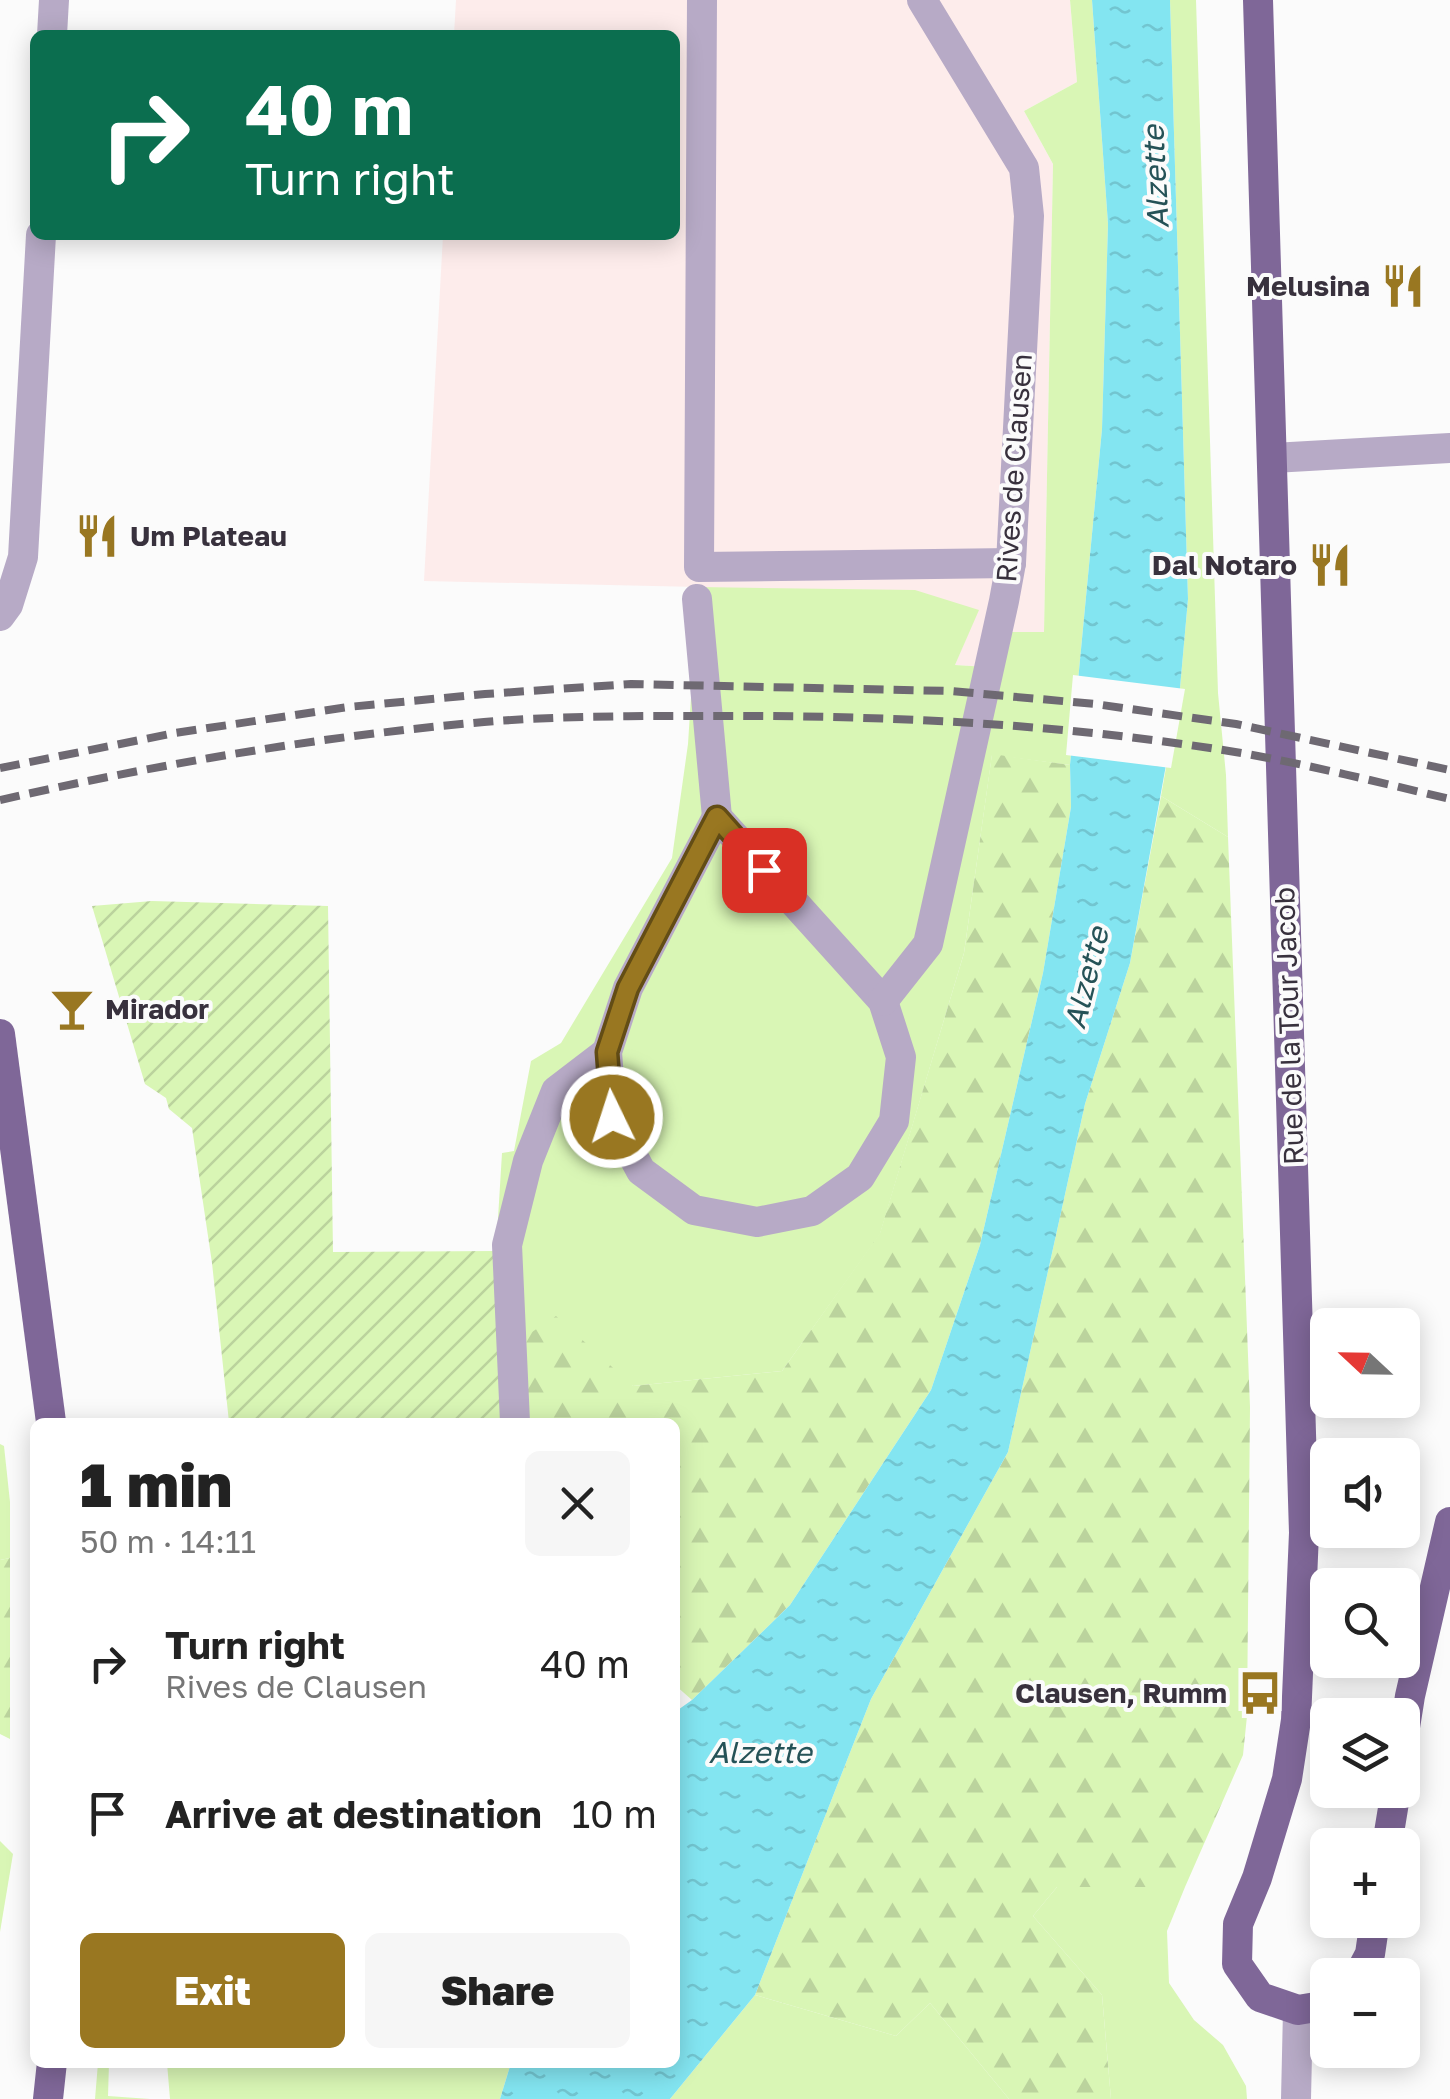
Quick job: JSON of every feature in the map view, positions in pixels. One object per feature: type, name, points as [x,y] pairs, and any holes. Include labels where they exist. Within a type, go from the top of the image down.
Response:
[{"type":"main road","name":"Rue de la Tour Jacob","points":[[1258,0],[1304,1533],[1296,1720],[1287,1779],[1257,1878],[1238,1924],[1237,1964],[1260,1997],[1310,2008]]},
{"type":"main road","points":[[0,1034],[50,1418]]},
{"type":"main road","points":[[1410,1698],[1450,1522]]},
{"type":"main road","points":[[48,2099],[51,2068]]},
{"type":"street","points":[[52,30],[54,0]]},
{"type":"street","points":[[702,0],[698,567],[1011,563]]},
{"type":"street","name":"Rives de Clausen","points":[[883,1001],[928,944],[1011,563],[1029,216],[1024,168],[922,0]]},
{"type":"street","points":[[0,616],[8,605],[23,557],[40,240]]},
{"type":"street","points":[[1273,458],[1450,448]]},
{"type":"street","points":[[697,598],[717,817],[628,988],[607,1052],[612,1117],[641,1172],[694,1210],[757,1222],[812,1210],[860,1177],[894,1121],[901,1057],[883,1001],[717,817]]},
{"type":"street","points":[[515,1418],[507,1245],[528,1161],[556,1091],[607,1052]]},
{"type":"street","points":[[1296,2099],[1310,2019]]},
{"type":"shaded area","points":[[456,0],[1070,0],[1077,82],[1024,111],[1053,164],[1044,632],[1003,668],[955,665],[978,610],[698,587],[424,581],[443,240],[680,240],[680,30],[454,30]]},
{"type":"green space","points":[[1070,0],[1092,0],[1108,224],[1102,429],[1070,765],[992,755],[964,953],[880,1234],[782,1371],[633,1386],[523,1338],[496,1251],[502,1153],[514,1151],[531,1061],[561,1043],[672,858],[688,744],[698,587],[915,590],[979,610],[955,665],[1003,668],[1007,632],[1044,632],[1053,164],[1024,111],[1077,82]]},
{"type":"green space","points":[[1170,0],[1196,0],[1218,693],[1228,837],[1161,796],[1180,688],[1188,599]]},
{"type":"green space","points":[[992,754],[1070,765],[1071,807],[1043,973],[980,1245],[931,1390],[790,1605],[692,1700],[680,1689],[680,1418],[527,1418],[523,1338],[556,1316],[633,1386],[782,1371],[880,1233],[964,953]]},
{"type":"green space","points":[[1161,796],[1228,837],[1250,1407],[1247,1716],[1243,1755],[1185,1887],[1057,1887],[1033,1916],[1102,1995],[1111,2099],[1009,2099],[930,2003],[896,2036],[755,1995],[871,1699],[1008,1452],[1085,1104],[1130,963]]},
{"type":"green space","points":[[152,901],[328,906],[333,1252],[496,1251],[503,1418],[229,1418],[192,1128],[169,1109],[166,1098],[145,1084],[92,906]]},
{"type":"green space","points":[[0,1444],[4,1446],[10,1502],[10,1558],[0,1560]]},
{"type":"green space","points":[[10,1558],[10,1739],[0,1734],[0,1560]]},
{"type":"green space","points":[[0,1841],[13,1854],[0,1932]]},
{"type":"green space","points":[[1057,1887],[1185,1887],[1167,1931],[1169,1983],[1194,2020],[1223,2045],[1246,2086],[1247,2099],[1111,2099],[1102,1995],[1033,1916]]},
{"type":"green space","points":[[755,1995],[896,2036],[930,2003],[1009,2099],[670,2099]]},
{"type":"green space","points":[[98,2068],[109,2068],[108,2096],[150,2099],[95,2099]]},
{"type":"green space","points":[[167,2068],[509,2068],[500,2099],[170,2099]]},
{"type":"water","name":"Alzette","points":[[1092,0],[1170,0],[1188,599],[1180,688],[1130,963],[1085,1104],[1008,1452],[871,1699],[755,1995],[670,2099],[500,2099],[509,2068],[680,2068],[680,1708],[790,1605],[931,1390],[980,1245],[1043,973],[1071,807],[1070,765],[1102,429],[1108,224]]},
{"type":"pier","points":[[1073,675],[1185,689],[1171,768],[1066,755]]},
{"type":"railway","points":[[0,768],[175,733],[348,707],[631,684],[950,691],[1095,704],[1236,724],[1450,770]]},
{"type":"railway","points":[[0,800],[180,763],[362,735],[511,720],[676,716],[901,719],[1033,727],[1164,741],[1257,756],[1450,799]]},
{"type":"place","name":"Melusina","points":[[1403,286]]},
{"type":"place","name":"Um Plateau","points":[[97,536]]},
{"type":"place","name":"Dal Notaro","points":[[1330,565]]},
{"type":"place","name":"Mirador","points":[[72,1009]]},
{"type":"place","name":"Clausen, Rumm","points":[[1260,1693]]},
{"type":"route","points":[[612,1117],[607,1052],[628,988],[717,817],[764,870]]}]
